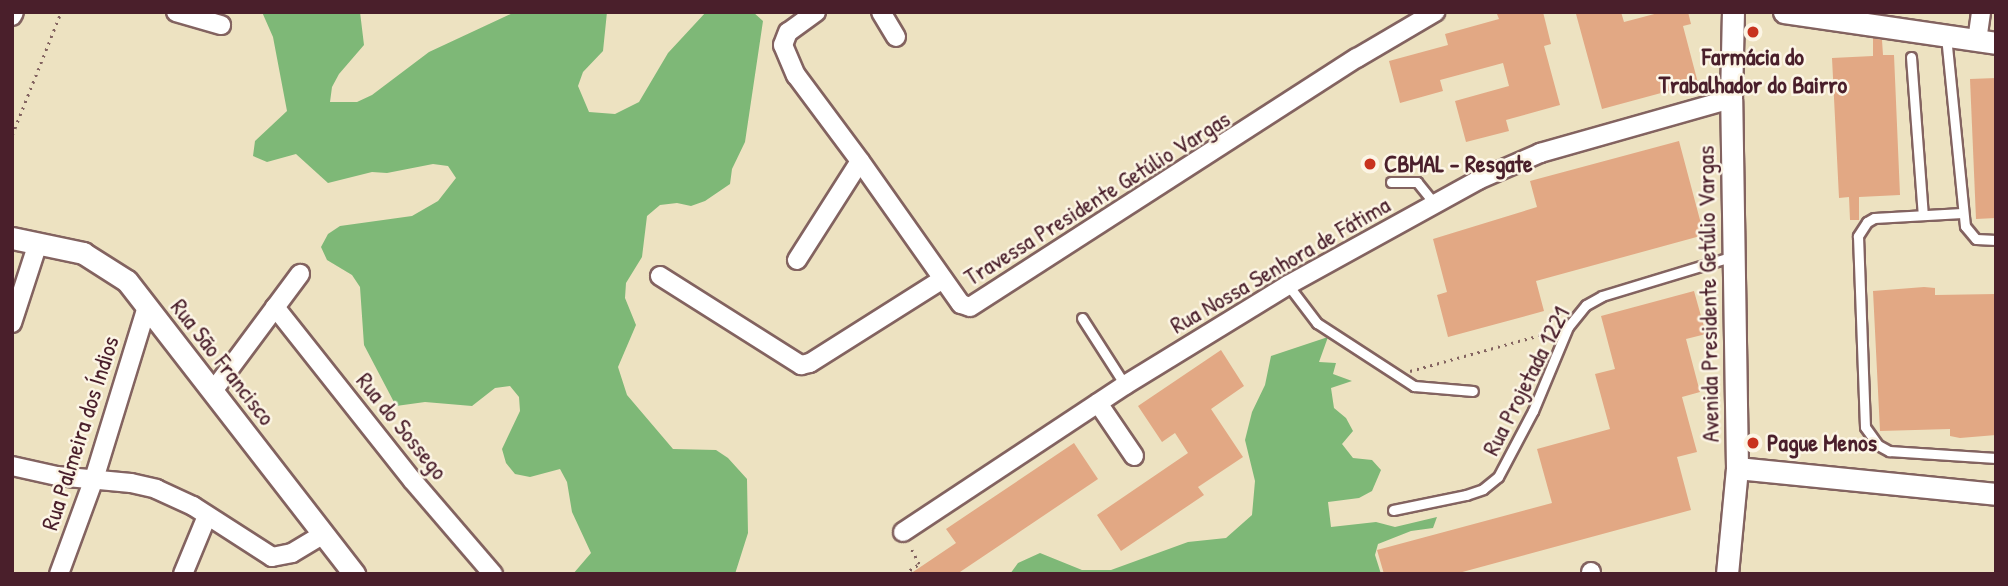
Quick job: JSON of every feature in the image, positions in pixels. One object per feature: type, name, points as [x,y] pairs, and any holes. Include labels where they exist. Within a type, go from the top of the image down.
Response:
[{"type":"street","points":[[176,12],[221,25]]},
{"type":"street","name":"Travessa Presidente Getúlio Vargas","points":[[816,12],[788,32],[783,45],[796,75],[965,307],[975,306],[1357,58],[1435,12]]},
{"type":"street","points":[[881,12],[896,37]]},
{"type":"street","name":"Avenida Presidente Getúlio Vargas","points":[[1727,574],[1737,468],[1731,99],[1733,12]]},
{"type":"street","points":[[1784,12],[1986,42],[1981,12]]},
{"type":"street","name":"Rua Nossa Senhora de Fátima","points":[[903,531],[1125,385],[1289,285],[1478,180],[1540,153],[1731,99]]},
{"type":"street","points":[[797,260],[860,161]]},
{"type":"street","name":"Rua São Francisco","points":[[12,238],[83,253],[110,267],[127,281],[354,574]]},
{"type":"street","points":[[12,323],[38,243]]},
{"type":"street","points":[[213,391],[300,274]]},
{"type":"street","points":[[660,276],[801,365],[810,363],[943,279]]},
{"type":"street","name":"Rua Palmeira dos Índios","points":[[59,574],[94,479],[147,307]]},
{"type":"street","name":"Rua do Sossego","points":[[275,307],[413,481],[493,574]]},
{"type":"street","points":[[1098,403],[1134,456]]},
{"type":"street","points":[[12,466],[57,476],[156,489],[207,516],[272,557],[292,553],[322,536]]},
{"type":"street","points":[[1737,468],[1996,494]]},
{"type":"street","points":[[183,574],[207,516]]},
{"type":"lane","points":[[1946,36],[1962,213],[1970,236],[1996,240]]},
{"type":"lane","points":[[1911,57],[1923,215]]},
{"type":"lane","points":[[1391,183],[1417,182],[1435,204]]},
{"type":"lane","points":[[1962,213],[1874,218],[1867,222],[1858,236],[1865,428],[1878,445],[1889,451],[1996,458]]},
{"type":"lane","name":"Rua Projetada 1221","points":[[1393,510],[1466,495],[1483,489],[1498,477],[1533,411],[1568,327],[1586,305],[1602,296],[1735,256]]},
{"type":"lane","points":[[1289,285],[1317,323],[1414,386],[1473,391]]},
{"type":"lane","points":[[1082,318],[1125,385]]},
{"type":"path","points":[[12,135],[61,12]]},
{"type":"path","points":[[1396,375],[1568,327]]},
{"type":"path","points":[[903,531],[919,564],[904,574]]},
{"type":"green space","points":[[262,12],[360,12],[364,45],[339,74],[332,87],[330,102],[357,102],[372,95],[429,52],[515,12],[607,12],[603,51],[583,72],[578,86],[589,112],[615,114],[639,102],[668,53],[706,12],[753,12],[763,21],[745,142],[732,169],[730,184],[705,201],[691,206],[677,203],[660,205],[647,216],[642,257],[626,283],[625,298],[636,325],[618,367],[627,395],[673,449],[716,450],[728,458],[747,479],[748,533],[735,574],[573,574],[591,553],[572,512],[567,482],[560,469],[530,477],[515,474],[506,463],[502,449],[520,411],[519,397],[510,386],[495,388],[472,406],[425,402],[396,406],[364,345],[360,287],[352,275],[327,260],[321,247],[328,234],[340,226],[412,216],[438,201],[456,178],[448,166],[433,164],[387,173],[372,172],[328,183],[296,154],[267,162],[253,156],[255,141],[287,111],[273,37]]},
{"type":"green space","points":[[1328,337],[1319,362],[1336,363],[1333,374],[1352,381],[1331,388],[1334,408],[1346,418],[1353,431],[1342,444],[1353,458],[1372,460],[1381,470],[1372,491],[1359,498],[1328,502],[1331,527],[1376,522],[1395,527],[1437,517],[1433,528],[1411,531],[1378,544],[1375,555],[1381,574],[1010,574],[1018,563],[1040,553],[1082,570],[1111,570],[1188,542],[1226,538],[1252,515],[1255,481],[1245,440],[1252,412],[1265,385],[1271,356]]},
{"type":"building","points":[[1543,12],[1551,44],[1544,46],[1560,105],[1506,120],[1509,131],[1466,142],[1455,101],[1509,86],[1503,63],[1440,80],[1443,91],[1400,103],[1389,61],[1448,45],[1445,34],[1499,19],[1497,14]]},
{"type":"building","points":[[1621,12],[1624,22],[1662,12],[1688,12],[1691,24],[1683,26],[1698,83],[1602,109],[1576,14]]},
{"type":"building","points":[[1873,38],[1882,40],[1883,55],[1894,55],[1900,195],[1859,197],[1859,220],[1850,220],[1849,197],[1839,198],[1832,58],[1873,56]]},
{"type":"building","points":[[1996,78],[1996,218],[1976,219],[1970,79]]},
{"type":"building","points":[[1679,141],[1704,235],[1536,281],[1544,311],[1448,337],[1437,295],[1447,292],[1433,239],[1537,207],[1530,181]]},
{"type":"building","points":[[1935,288],[1935,295],[1996,294],[1996,435],[1960,438],[1950,436],[1950,429],[1880,431],[1873,291]]},
{"type":"building","points":[[1694,291],[1706,334],[1686,339],[1700,392],[1682,397],[1697,452],[1677,457],[1691,510],[1455,574],[1384,574],[1377,550],[1552,503],[1537,449],[1610,429],[1595,374],[1615,369],[1601,316]]},
{"type":"building","points":[[1221,350],[1244,386],[1211,409],[1243,457],[1198,487],[1204,495],[1121,551],[1097,515],[1188,453],[1175,433],[1162,442],[1138,406]]},
{"type":"building","points":[[1074,443],[1098,479],[957,574],[910,574],[956,543],[946,529]]},
{"type":"place","name":"Farmácia do Trabalhador do Bairro","points":[[1753,32]]},
{"type":"place","name":"CBMAL - Resgate","points":[[1370,164]]},
{"type":"place","name":"Pague Menos","points":[[1753,443]]}]
